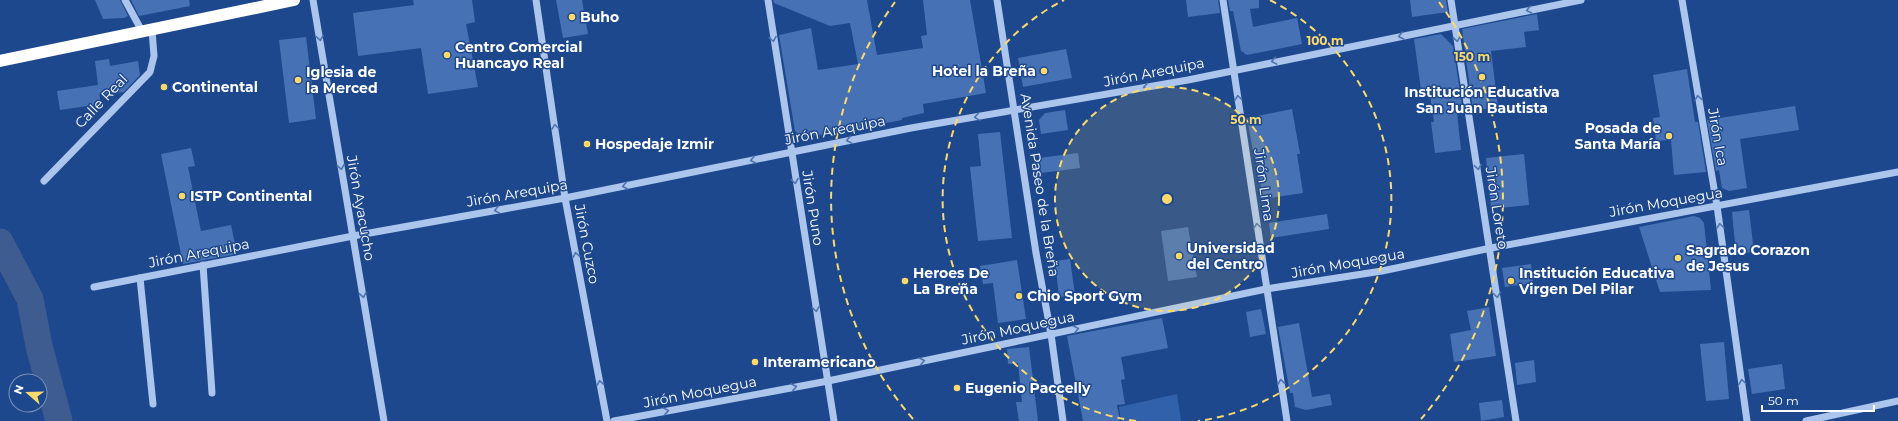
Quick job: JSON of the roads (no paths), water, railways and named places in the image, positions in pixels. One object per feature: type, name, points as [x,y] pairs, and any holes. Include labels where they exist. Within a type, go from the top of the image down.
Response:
[{"type":"highway","points":[[0,61],[294,0]]},
{"type":"street","points":[[125,0],[147,31]]},
{"type":"street","name":"Jirón Ayacucho","points":[[313,0],[384,421]]},
{"type":"street","name":"Jirón Cuzco","points":[[536,0],[565,198],[607,421]]},
{"type":"street","name":"Jirón Puno","points":[[768,0],[834,421]]},
{"type":"street","name":"Avenida Paseo de la Breña","points":[[997,0],[1016,111],[1036,253],[1051,334],[1063,421]]},
{"type":"street","name":"Jirón Lima","points":[[1223,0],[1287,421]]},
{"type":"street","name":"Jirón Loreto","points":[[1451,0],[1491,248],[1516,421]]},
{"type":"street","name":"Jirón Arequipa","points":[[94,287],[353,236],[565,198],[910,128],[1016,111],[1188,80],[1234,69],[1580,0]]},
{"type":"street","name":"Jirón Ica","points":[[1682,0],[1717,206],[1747,421]]},
{"type":"street","name":"Calle Real","points":[[44,181],[150,72],[153,65],[154,56],[147,31]]},
{"type":"street","name":"Jirón Moquegua","points":[[614,421],[828,381],[1266,289],[1382,271],[1491,248],[1898,172]]},
{"type":"street","points":[[203,265],[212,393]]},
{"type":"street","points":[[140,278],[153,404]]},
{"type":"street","points":[[1806,421],[1898,401]]},
{"type":"waterway","points":[[0,242],[30,299],[39,346],[59,421]]},
{"type":"place","name":"Buho","points":[[572,17]]},
{"type":"place","name":"Centro Comercial Huancayo Real","points":[[447,55]]},
{"type":"place","name":"Hotel la Breña","points":[[1044,71]]},
{"type":"place","name":"Institución Educativa San Juan Bautista","points":[[1482,77]]},
{"type":"place","name":"Iglesia de la Merced","points":[[298,80]]},
{"type":"place","name":"Continental","points":[[164,87]]},
{"type":"place","name":"Posada de Santa María","points":[[1669,136]]},
{"type":"place","name":"Hospedaje Izmir","points":[[587,144]]},
{"type":"place","name":"ISTP Continental","points":[[182,196]]},
{"type":"place","name":"Universidad del Centro","points":[[1179,256]]},
{"type":"place","name":"Sagrado Corazon de Jesus","points":[[1678,258]]},
{"type":"place","name":"Heroes De La Breña","points":[[905,281]]},
{"type":"place","name":"Institución Educativa Virgen Del Pilar","points":[[1511,281]]},
{"type":"place","name":"Chio Sport Gym","points":[[1019,296]]},
{"type":"place","name":"Interamericano","points":[[755,362]]},
{"type":"place","name":"Eugenio Paccelly","points":[[957,388]]}]
